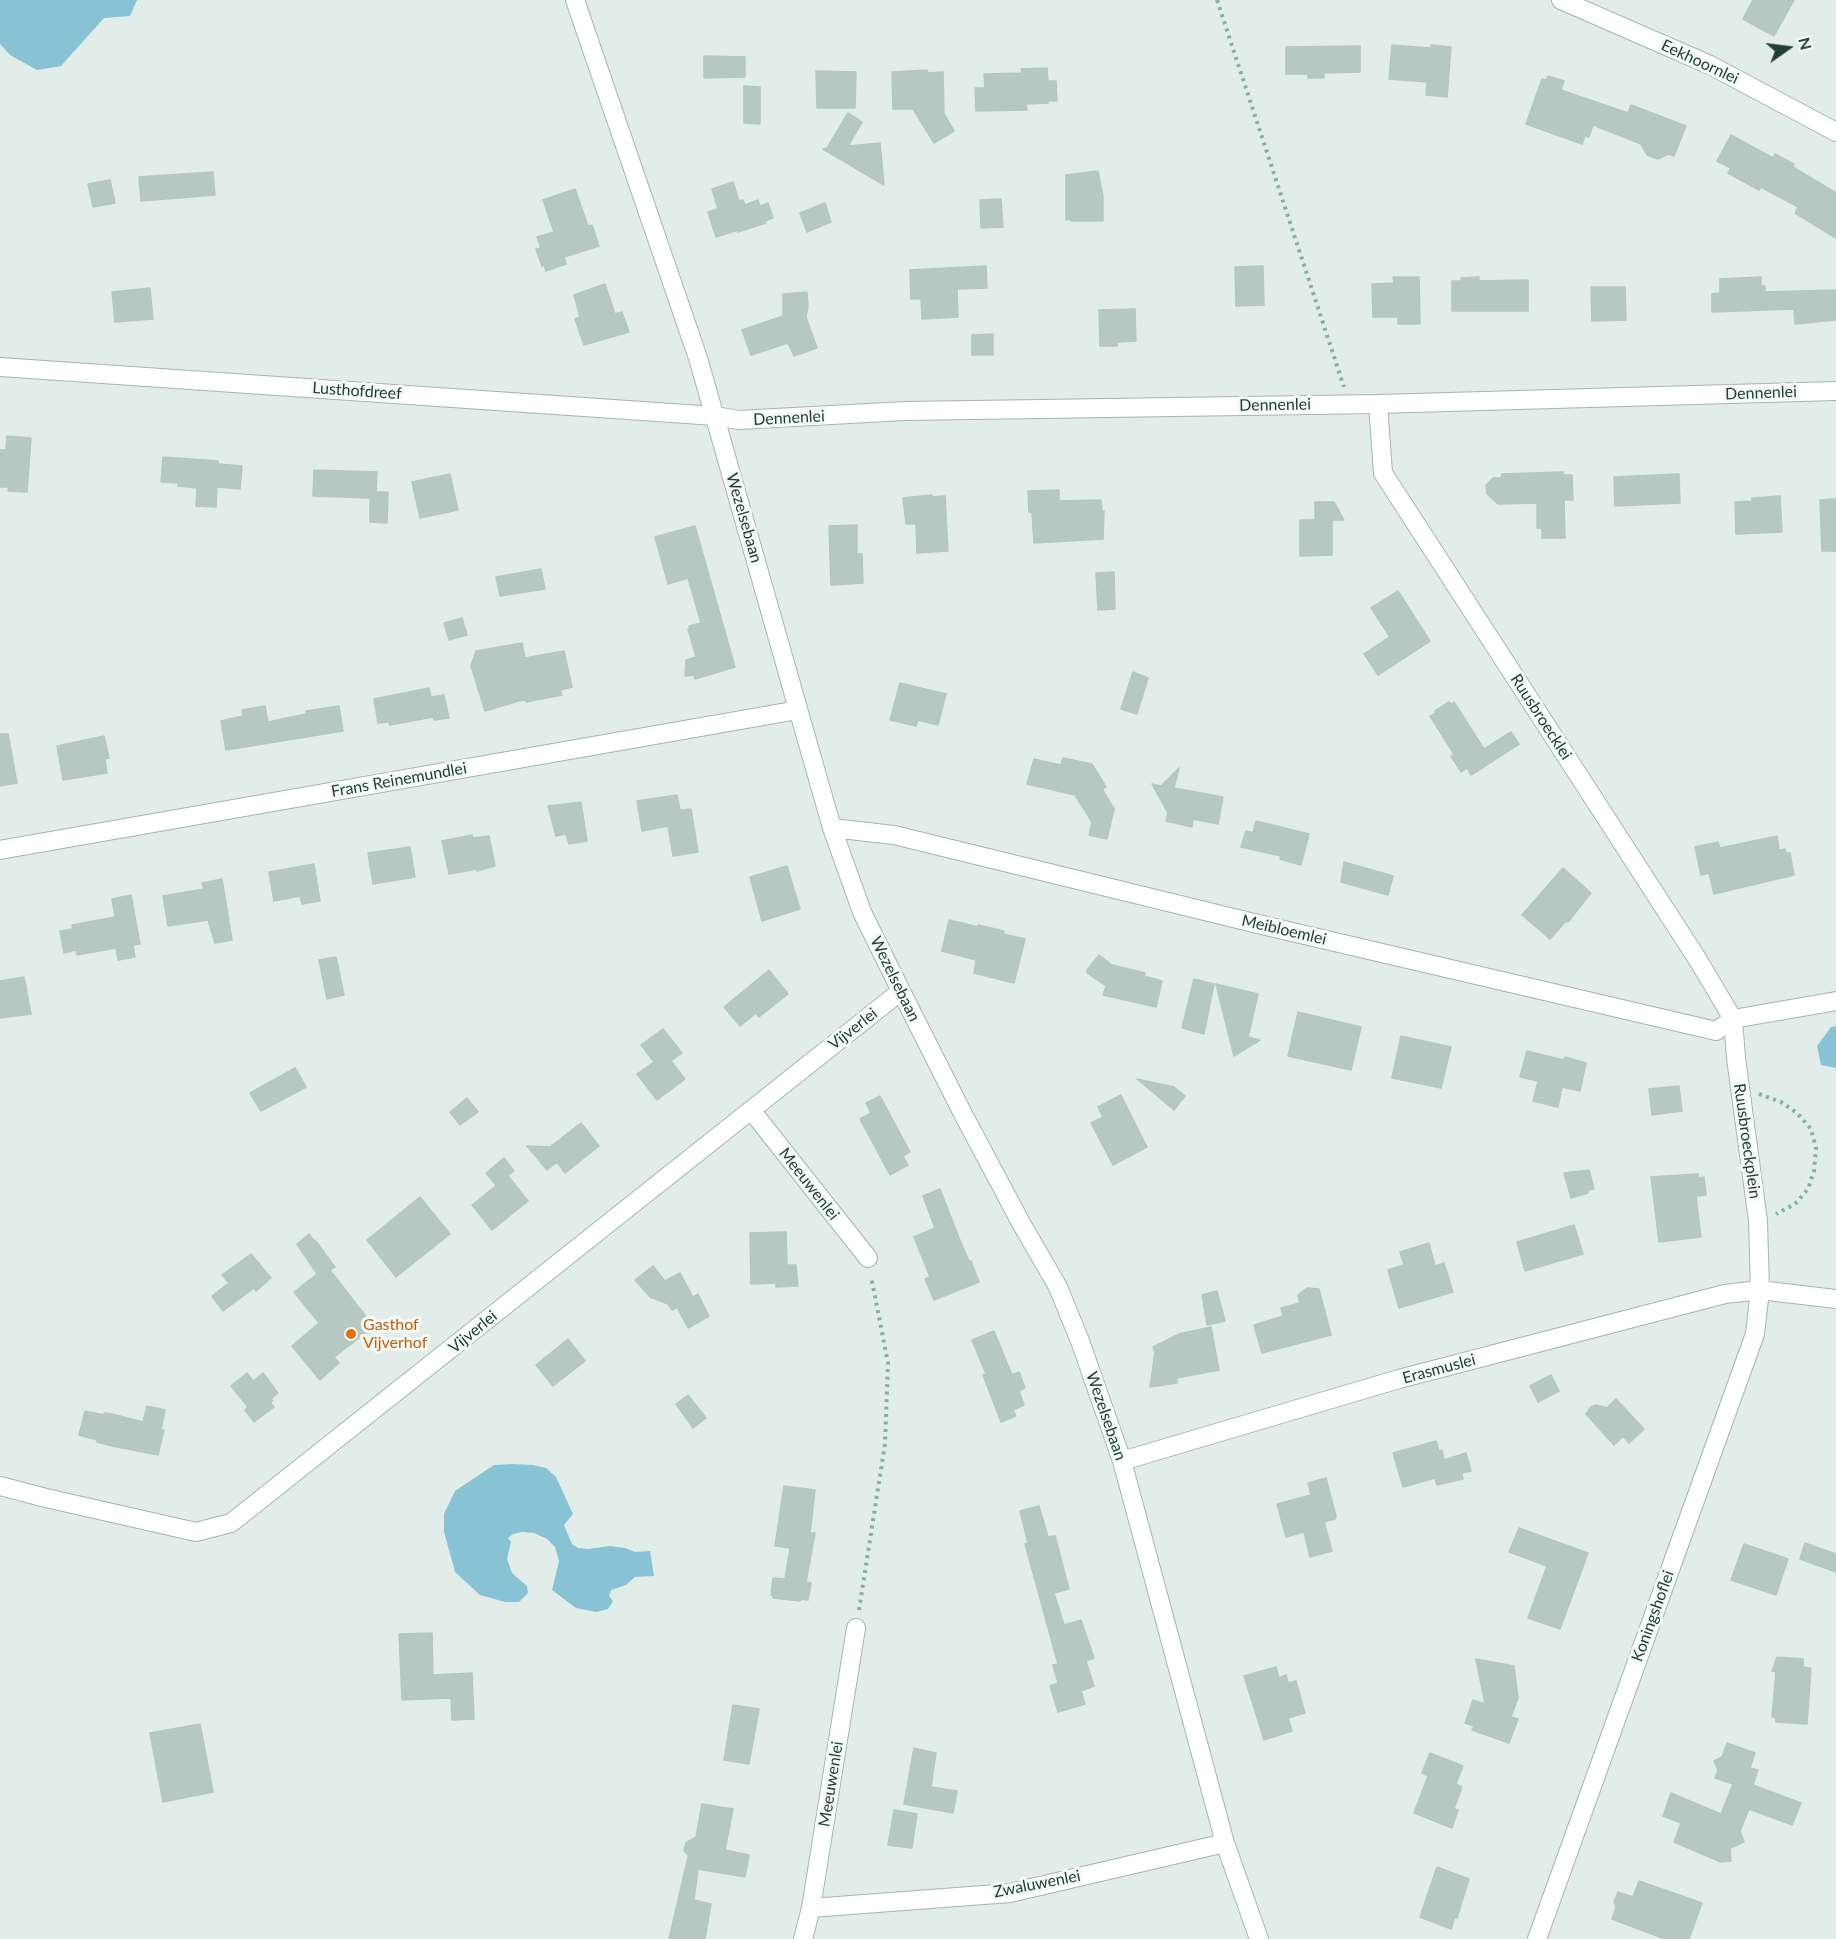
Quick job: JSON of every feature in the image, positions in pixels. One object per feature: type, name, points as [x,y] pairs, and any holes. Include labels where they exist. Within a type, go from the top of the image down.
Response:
[{"type":"street","name":"Wezelsebaan","points":[[575,0],[698,358],[832,828],[862,912],[900,992],[962,1112],[1058,1287],[1080,1341],[1122,1461],[1225,1843],[1259,1939]]},
{"type":"street","name":"Eekhoornlei","points":[[1561,0],[1710,65],[1836,132]]},
{"type":"street","name":"Lusthofdreef","points":[[0,367],[715,416]]},
{"type":"street","name":"Dennenlei","points":[[715,416],[740,420],[905,411],[1378,404],[1836,391]]},
{"type":"street","name":"Ruusbroecklei","points":[[1378,404],[1383,473],[1698,960],[1733,1019]]},
{"type":"street","name":"Frans Reinemundlei","points":[[0,850],[798,710]]},
{"type":"street","name":"Meibloemlei","points":[[832,828],[894,835],[1262,925],[1716,1031],[1733,1019]]},
{"type":"street","name":"Vijverlei","points":[[0,1486],[196,1532],[231,1523],[900,992]]},
{"type":"street","points":[[1733,1019],[1836,1001]]},
{"type":"street","name":"Ruusbroeckplein","points":[[1733,1019],[1740,1092],[1758,1221],[1760,1290]]},
{"type":"street","name":"Meeuwenlei","points":[[751,1110],[868,1258]]},
{"type":"street","points":[[1760,1290],[1836,1299]]},
{"type":"street","name":"Erasmuslei","points":[[1122,1461],[1399,1379],[1725,1294],[1760,1290]]},
{"type":"street","name":"Koningshoflei","points":[[1537,1939],[1755,1334],[1760,1290]]},
{"type":"street","name":"Meeuwenlei","points":[[803,1939],[811,1908],[856,1628]]},
{"type":"street","name":"Zwaluwenlei","points":[[811,1908],[1010,1893],[1225,1843]]},
{"type":"path","points":[[1217,0],[1349,404]]},
{"type":"path","points":[[1740,1092],[1761,1095],[1781,1102],[1797,1113],[1810,1129],[1816,1148],[1814,1171],[1808,1189],[1795,1204],[1758,1221]]},
{"type":"path","points":[[856,1628],[885,1444],[888,1363],[868,1258]]},
{"type":"water","points":[[0,0],[137,0],[130,16],[104,18],[61,66],[37,70],[10,55],[0,44]]},
{"type":"water","points":[[1836,1026],[1836,1068],[1821,1065],[1817,1046],[1831,1027]]},
{"type":"water","points":[[512,1464],[546,1468],[556,1477],[573,1514],[564,1525],[572,1544],[578,1548],[588,1549],[610,1546],[635,1552],[650,1551],[654,1576],[635,1577],[626,1585],[611,1590],[609,1596],[613,1601],[608,1609],[596,1612],[576,1608],[552,1590],[559,1561],[555,1547],[547,1539],[534,1533],[522,1532],[508,1538],[511,1542],[507,1559],[512,1573],[527,1586],[528,1593],[519,1602],[505,1602],[480,1595],[455,1572],[444,1532],[444,1514],[455,1491],[494,1465]]},
{"type":"building","points":[[1753,0],[1794,0],[1774,36],[1743,19]]},
{"type":"building","points":[[1392,45],[1451,47],[1447,97],[1426,95],[1427,82],[1389,79]]},
{"type":"building","points":[[1360,46],[1360,72],[1324,73],[1324,78],[1308,78],[1308,74],[1286,74],[1286,47]]},
{"type":"building","points":[[704,56],[745,57],[745,77],[704,78]]},
{"type":"building","points":[[1047,68],[1048,81],[1056,81],[1057,101],[1026,104],[1027,110],[976,111],[975,88],[985,88],[984,74],[1022,73],[1021,69]]},
{"type":"building","points":[[927,70],[928,73],[943,72],[943,112],[954,131],[934,143],[913,109],[893,109],[892,72]]},
{"type":"building","points":[[816,71],[856,72],[855,108],[817,108]]},
{"type":"building","points":[[1548,76],[1564,81],[1561,90],[1628,113],[1631,105],[1686,126],[1674,156],[1669,154],[1658,159],[1647,155],[1641,144],[1593,125],[1589,137],[1585,136],[1582,144],[1526,124],[1542,79],[1546,80]]},
{"type":"building","points":[[744,86],[760,87],[760,124],[744,123]]},
{"type":"building","points":[[848,113],[862,122],[848,146],[880,143],[884,185],[823,149],[827,148]]},
{"type":"building","points":[[1731,135],[1773,158],[1775,154],[1794,164],[1793,167],[1836,193],[1836,238],[1795,213],[1798,207],[1761,187],[1759,190],[1728,173],[1731,168],[1717,161]]},
{"type":"building","points":[[1098,171],[1103,197],[1103,221],[1066,220],[1066,175]]},
{"type":"building","points":[[213,172],[215,195],[141,201],[139,177]]},
{"type":"building","points":[[110,180],[115,203],[93,207],[88,184]]},
{"type":"building","points":[[733,182],[739,201],[743,200],[745,205],[758,200],[760,206],[768,203],[773,218],[765,221],[766,223],[716,237],[708,212],[718,209],[712,189]]},
{"type":"building","points":[[575,189],[588,226],[592,225],[599,246],[564,257],[566,264],[546,271],[536,249],[541,248],[537,237],[554,232],[543,200]]},
{"type":"building","points":[[1001,199],[1003,227],[981,228],[980,200]]},
{"type":"building","points":[[825,203],[831,222],[807,232],[800,213]]},
{"type":"building","points":[[986,266],[987,288],[957,289],[958,317],[922,319],[921,299],[911,299],[910,270]]},
{"type":"building","points":[[1263,266],[1264,305],[1236,306],[1235,267]]},
{"type":"building","points":[[1393,277],[1419,277],[1420,324],[1398,324],[1398,317],[1373,317],[1372,284],[1394,283]]},
{"type":"building","points":[[1479,277],[1479,281],[1528,280],[1528,311],[1452,311],[1452,281]]},
{"type":"building","points":[[1761,277],[1761,286],[1765,286],[1765,292],[1836,290],[1836,320],[1795,324],[1794,309],[1712,312],[1712,294],[1720,293],[1720,279]]},
{"type":"building","points":[[605,284],[615,314],[622,312],[629,332],[584,345],[575,319],[580,317],[574,295]]},
{"type":"building","points":[[1591,287],[1625,287],[1626,320],[1592,321]]},
{"type":"building","points":[[150,288],[153,319],[115,322],[112,292]]},
{"type":"building","points":[[807,292],[806,317],[817,348],[794,356],[788,343],[751,355],[742,330],[783,316],[783,294]]},
{"type":"building","points":[[1135,309],[1136,341],[1117,342],[1117,346],[1100,346],[1099,310]]},
{"type":"building","points":[[993,334],[993,355],[972,355],[972,335]]},
{"type":"building","points":[[7,436],[31,438],[27,492],[8,491],[9,487],[0,487],[0,450],[6,450]]},
{"type":"building","points":[[163,457],[218,461],[218,464],[242,466],[240,489],[217,487],[216,507],[196,506],[197,488],[178,486],[178,483],[161,482]]},
{"type":"building","points":[[314,470],[377,472],[376,492],[388,492],[387,523],[370,522],[370,498],[313,496]]},
{"type":"building","points":[[1563,472],[1563,475],[1572,475],[1573,500],[1564,500],[1565,538],[1542,538],[1542,528],[1537,528],[1537,503],[1498,504],[1487,494],[1486,485],[1493,478],[1501,478],[1502,474]]},
{"type":"building","points":[[450,474],[458,510],[420,518],[412,482]]},
{"type":"building","points":[[1679,474],[1680,503],[1615,506],[1614,477]]},
{"type":"building","points":[[1059,490],[1059,501],[1101,500],[1102,511],[1104,511],[1103,539],[1034,543],[1028,491]]},
{"type":"building","points":[[932,495],[932,497],[945,496],[948,551],[917,553],[916,524],[906,524],[903,498]]},
{"type":"building","points":[[1780,496],[1782,532],[1736,534],[1735,502]]},
{"type":"building","points":[[1836,499],[1836,551],[1822,551],[1820,500]]},
{"type":"building","points":[[1315,502],[1334,502],[1344,520],[1332,520],[1332,555],[1300,556],[1300,520],[1315,520]]},
{"type":"building","points":[[857,525],[857,554],[862,554],[863,583],[831,585],[829,526]]},
{"type":"building","points":[[695,526],[735,667],[695,679],[694,675],[685,676],[686,660],[696,657],[688,629],[690,629],[689,626],[701,623],[688,578],[668,584],[655,537]]},
{"type":"building","points":[[541,569],[545,589],[500,596],[496,577]]},
{"type":"building","points":[[1114,572],[1115,609],[1098,610],[1096,573]]},
{"type":"building","points":[[1398,591],[1430,641],[1378,675],[1364,654],[1390,637],[1371,608]]},
{"type":"building","points":[[462,618],[467,635],[449,640],[444,623]]},
{"type":"building","points":[[522,643],[525,658],[564,651],[572,687],[560,690],[562,695],[526,702],[526,699],[485,711],[471,666],[476,651]]},
{"type":"building","points":[[1133,672],[1148,678],[1137,714],[1121,709]]},
{"type":"building","points":[[900,683],[946,694],[938,725],[918,720],[916,726],[890,720]]},
{"type":"building","points":[[429,688],[431,697],[444,695],[449,718],[434,720],[433,717],[390,725],[389,722],[378,723],[374,699]]},
{"type":"building","points":[[1449,702],[1451,704],[1454,702],[1484,749],[1511,732],[1519,744],[1471,775],[1467,768],[1461,772],[1451,756],[1454,754],[1430,716]]},
{"type":"building","points":[[265,706],[268,722],[306,714],[306,711],[339,706],[343,731],[226,750],[221,721],[243,716],[242,710]]},
{"type":"building","points":[[0,734],[8,734],[17,783],[0,786]]},
{"type":"building","points":[[104,736],[109,758],[105,759],[107,773],[63,780],[57,746]]},
{"type":"building","points":[[1063,758],[1092,764],[1106,787],[1102,789],[1114,809],[1107,839],[1089,835],[1092,822],[1075,795],[1027,784],[1034,759],[1061,765]]},
{"type":"building","points":[[1179,768],[1174,788],[1223,797],[1218,824],[1193,819],[1192,827],[1166,821],[1168,813],[1152,784],[1161,786]]},
{"type":"building","points":[[677,795],[680,810],[691,809],[698,852],[673,856],[668,826],[642,831],[637,801]]},
{"type":"building","points":[[581,802],[587,841],[569,844],[566,834],[556,836],[548,806]]},
{"type":"building","points":[[1256,821],[1309,834],[1301,865],[1280,859],[1281,856],[1241,847],[1246,831],[1253,833]]},
{"type":"building","points":[[472,835],[473,838],[489,836],[495,866],[477,871],[477,869],[449,874],[442,841]]},
{"type":"building","points":[[1777,836],[1779,850],[1785,849],[1786,853],[1790,853],[1794,875],[1714,894],[1709,873],[1701,875],[1695,847],[1718,842],[1720,848]]},
{"type":"building","points":[[410,847],[415,877],[373,884],[368,853]]},
{"type":"building","points":[[1344,862],[1393,876],[1388,895],[1341,882]]},
{"type":"building","points":[[314,864],[320,901],[302,904],[300,896],[274,901],[269,872]]},
{"type":"building","points":[[787,866],[800,909],[762,921],[750,877]]},
{"type":"building","points":[[1563,868],[1591,893],[1568,922],[1566,921],[1550,939],[1522,915]]},
{"type":"building","points":[[222,879],[232,940],[215,943],[208,920],[168,926],[163,896],[204,889],[202,883]]},
{"type":"building","points":[[131,895],[140,944],[133,945],[135,957],[118,960],[116,948],[77,955],[76,950],[64,953],[60,931],[73,929],[72,925],[115,917],[112,899]]},
{"type":"building","points":[[949,920],[1004,931],[1003,934],[1025,939],[1014,983],[974,973],[976,960],[942,951]]},
{"type":"building","points":[[1099,955],[1112,965],[1145,973],[1144,976],[1162,981],[1156,1007],[1103,995],[1106,986],[1087,973]]},
{"type":"building","points":[[336,957],[344,995],[327,999],[319,960]]},
{"type":"building","points":[[769,970],[788,994],[759,1017],[756,1013],[740,1026],[724,1007]]},
{"type":"building","points":[[24,977],[31,1014],[0,1018],[0,981]]},
{"type":"building","points":[[1194,979],[1214,984],[1204,1034],[1182,1028]]},
{"type":"building","points":[[1216,984],[1258,994],[1248,1037],[1260,1040],[1234,1056]]},
{"type":"building","points":[[1298,1012],[1361,1027],[1351,1070],[1288,1056]]},
{"type":"building","points":[[663,1029],[682,1053],[671,1061],[685,1079],[657,1100],[637,1074],[654,1062],[641,1045]]},
{"type":"building","points":[[1401,1036],[1451,1047],[1441,1088],[1392,1078]]},
{"type":"building","points":[[1527,1051],[1586,1063],[1580,1091],[1562,1087],[1558,1107],[1533,1101],[1538,1081],[1520,1077]]},
{"type":"building","points":[[295,1068],[306,1087],[261,1111],[250,1093]]},
{"type":"building","points":[[1137,1079],[1174,1087],[1185,1096],[1174,1110]]},
{"type":"building","points":[[1679,1086],[1682,1111],[1652,1115],[1649,1089]]},
{"type":"building","points":[[1121,1095],[1147,1147],[1113,1165],[1091,1123],[1103,1117],[1098,1107]]},
{"type":"building","points":[[880,1096],[910,1152],[903,1156],[908,1165],[890,1175],[860,1119],[871,1113],[866,1103]]},
{"type":"building","points":[[467,1098],[478,1112],[460,1125],[450,1112]]},
{"type":"building","points":[[581,1123],[599,1146],[565,1173],[557,1162],[547,1170],[527,1146],[550,1147]]},
{"type":"building","points":[[504,1158],[514,1171],[496,1185],[486,1173]]},
{"type":"building","points":[[1589,1170],[1594,1189],[1571,1198],[1564,1173]]},
{"type":"building","points":[[1698,1174],[1698,1178],[1704,1177],[1706,1195],[1696,1196],[1701,1237],[1659,1242],[1651,1177]]},
{"type":"building","points":[[508,1176],[528,1201],[492,1230],[472,1205]]},
{"type":"building","points":[[940,1189],[979,1282],[934,1300],[925,1279],[930,1277],[914,1237],[935,1228],[923,1196]]},
{"type":"building","points":[[420,1197],[450,1234],[396,1277],[367,1240]]},
{"type":"building","points":[[1574,1225],[1583,1254],[1525,1271],[1517,1242]]},
{"type":"building","points":[[786,1232],[787,1265],[796,1265],[798,1286],[776,1287],[776,1283],[751,1284],[750,1233]]},
{"type":"building","points":[[309,1234],[335,1267],[330,1270],[374,1327],[334,1357],[339,1363],[320,1380],[292,1346],[319,1323],[294,1292],[317,1274],[297,1244]]},
{"type":"building","points":[[1429,1243],[1435,1266],[1444,1263],[1453,1292],[1399,1308],[1388,1270],[1404,1265],[1400,1252]]},
{"type":"building","points":[[251,1254],[271,1278],[256,1291],[254,1288],[223,1311],[212,1296],[229,1283],[222,1275]]},
{"type":"building","points":[[653,1266],[665,1281],[680,1273],[693,1297],[698,1294],[709,1316],[688,1328],[677,1307],[672,1310],[668,1304],[650,1297],[635,1280]]},
{"type":"building","points":[[1307,1288],[1319,1289],[1331,1335],[1262,1353],[1254,1325],[1283,1316],[1281,1308],[1300,1303],[1298,1295]]},
{"type":"building","points":[[1217,1291],[1225,1321],[1207,1325],[1202,1295]]},
{"type":"building","points":[[1211,1327],[1219,1370],[1177,1378],[1177,1383],[1150,1387],[1155,1352],[1153,1347],[1179,1334]]},
{"type":"building","points":[[994,1331],[1012,1375],[1019,1372],[1025,1388],[1019,1391],[1024,1405],[1013,1410],[1016,1416],[1001,1422],[983,1375],[986,1374],[972,1340]]},
{"type":"building","points":[[568,1339],[585,1361],[553,1386],[536,1365]]},
{"type":"building","points":[[247,1373],[253,1381],[263,1373],[278,1393],[271,1399],[273,1401],[270,1403],[274,1407],[254,1422],[245,1410],[248,1407],[231,1386]]},
{"type":"building","points":[[1551,1375],[1559,1391],[1538,1402],[1530,1386]]},
{"type":"building","points":[[688,1395],[706,1418],[693,1428],[676,1404]]},
{"type":"building","points":[[1616,1399],[1644,1429],[1629,1443],[1623,1436],[1614,1445],[1586,1414],[1591,1407],[1596,1405],[1607,1408]]},
{"type":"building","points":[[147,1406],[165,1410],[161,1430],[164,1430],[158,1455],[112,1446],[79,1435],[85,1411],[104,1415],[104,1413],[112,1414],[143,1422]]},
{"type":"building","points":[[1436,1441],[1439,1451],[1442,1450],[1444,1460],[1466,1453],[1471,1471],[1462,1473],[1463,1479],[1437,1485],[1435,1478],[1403,1487],[1393,1453]]},
{"type":"building","points":[[1326,1478],[1336,1516],[1335,1519],[1324,1522],[1332,1551],[1310,1557],[1304,1532],[1286,1537],[1277,1504],[1311,1495],[1308,1483]]},
{"type":"building","points":[[784,1486],[815,1490],[810,1533],[815,1533],[806,1582],[811,1583],[808,1600],[773,1598],[771,1595],[773,1578],[785,1579],[790,1548],[775,1546]]},
{"type":"building","points":[[1039,1506],[1048,1537],[1055,1536],[1069,1589],[1054,1593],[1064,1625],[1081,1620],[1094,1658],[1086,1661],[1094,1686],[1081,1691],[1085,1704],[1058,1712],[1050,1686],[1058,1683],[1053,1665],[1058,1664],[1025,1544],[1028,1543],[1020,1511]]},
{"type":"building","points":[[1519,1528],[1588,1553],[1560,1629],[1528,1618],[1547,1566],[1509,1552]]},
{"type":"building","points":[[1805,1543],[1836,1554],[1836,1572],[1800,1559]]},
{"type":"building","points":[[1744,1544],[1788,1559],[1776,1595],[1731,1580]]},
{"type":"building","points":[[432,1633],[433,1675],[472,1673],[474,1719],[452,1720],[451,1698],[402,1700],[399,1634]]},
{"type":"building","points":[[1777,1657],[1803,1659],[1803,1667],[1811,1668],[1807,1724],[1776,1722],[1776,1718],[1772,1717],[1776,1672],[1772,1671]]},
{"type":"building","points":[[1476,1659],[1514,1666],[1518,1698],[1511,1717],[1518,1719],[1509,1743],[1472,1730],[1474,1726],[1465,1723],[1473,1700],[1485,1704]]},
{"type":"building","points":[[1276,1667],[1279,1678],[1286,1675],[1288,1683],[1296,1681],[1305,1713],[1288,1718],[1292,1731],[1264,1740],[1244,1676]]},
{"type":"building","points":[[733,1705],[759,1709],[749,1764],[724,1760]]},
{"type":"building","points":[[200,1724],[213,1792],[163,1802],[150,1733]]},
{"type":"building","points":[[1727,1743],[1755,1753],[1750,1768],[1758,1770],[1753,1785],[1801,1803],[1792,1825],[1749,1809],[1740,1831],[1744,1842],[1730,1848],[1731,1861],[1721,1862],[1674,1842],[1681,1823],[1663,1816],[1671,1793],[1721,1814],[1733,1784],[1715,1778],[1718,1770],[1714,1761],[1722,1757]]},
{"type":"building","points":[[914,1748],[936,1753],[931,1787],[957,1791],[953,1813],[904,1804]]},
{"type":"building","points":[[1430,1753],[1463,1766],[1456,1784],[1462,1787],[1454,1809],[1458,1810],[1452,1828],[1414,1813],[1428,1776],[1422,1773]]},
{"type":"building","points":[[702,1804],[733,1809],[725,1850],[749,1855],[745,1877],[698,1869],[694,1900],[711,1904],[705,1939],[669,1939],[688,1857],[690,1857],[684,1851],[686,1843],[696,1837]]},
{"type":"building","points":[[894,1810],[917,1814],[912,1848],[888,1845]]},
{"type":"building","points":[[1437,1867],[1469,1879],[1457,1918],[1455,1917],[1451,1929],[1420,1917]]},
{"type":"building","points":[[1639,1881],[1702,1903],[1689,1939],[1665,1939],[1612,1919],[1618,1892],[1633,1897]]},
{"type":"place","name":"Gasthof Vijverhof","points":[[351,1334]]}]
